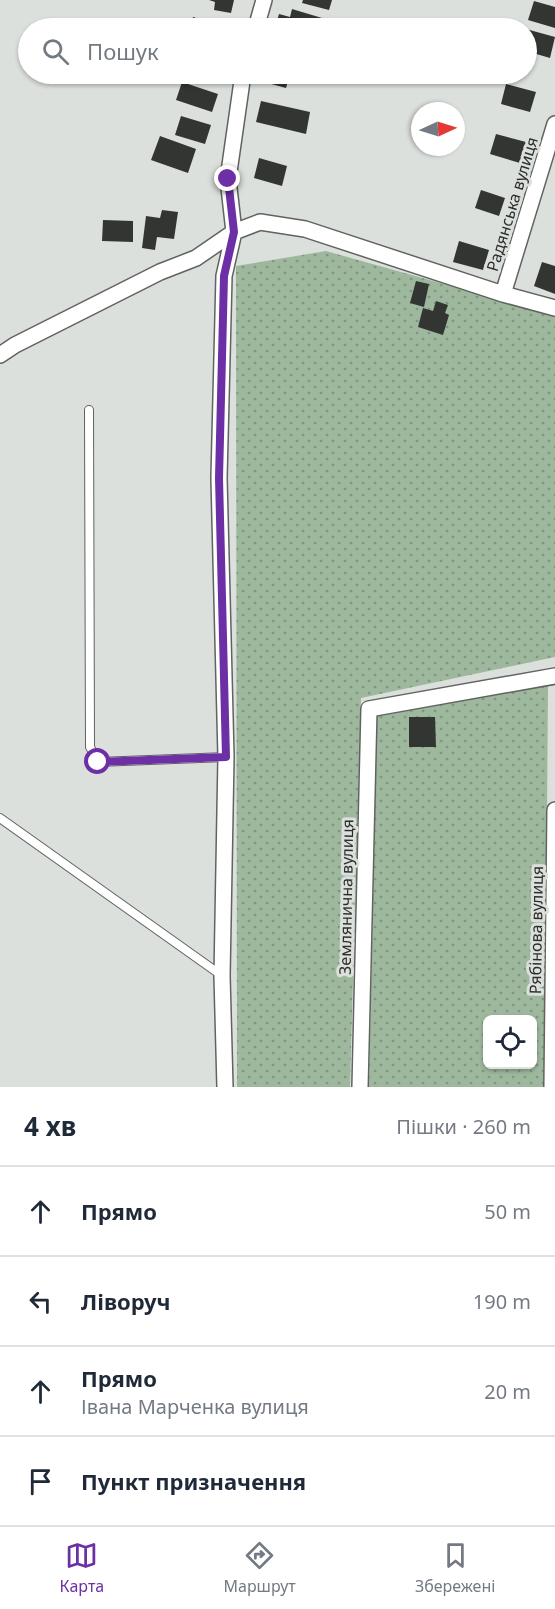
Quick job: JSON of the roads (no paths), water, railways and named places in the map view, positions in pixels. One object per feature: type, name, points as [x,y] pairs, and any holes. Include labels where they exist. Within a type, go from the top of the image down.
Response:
[{"type":"street","points":[[259,18],[264,0]]},
{"type":"street","points":[[225,1087],[222,976],[226,757],[219,478],[224,276],[234,232],[228,179],[242,84]]},
{"type":"street","name":"Радянська вулиця","points":[[503,294],[555,124]]},
{"type":"street","points":[[0,355],[15,345],[160,272],[196,258],[234,232],[260,222],[305,230],[503,294],[555,308]]},
{"type":"street","name":"Землянична вулиця","points":[[360,1087],[369,709],[555,676]]},
{"type":"street","name":"Рябінова вулиця","points":[[552,1087],[555,810]]},
{"type":"lane","points":[[89,410],[90,747],[98,762],[226,757]]},
{"type":"lane","points":[[0,818],[222,976]]}]
